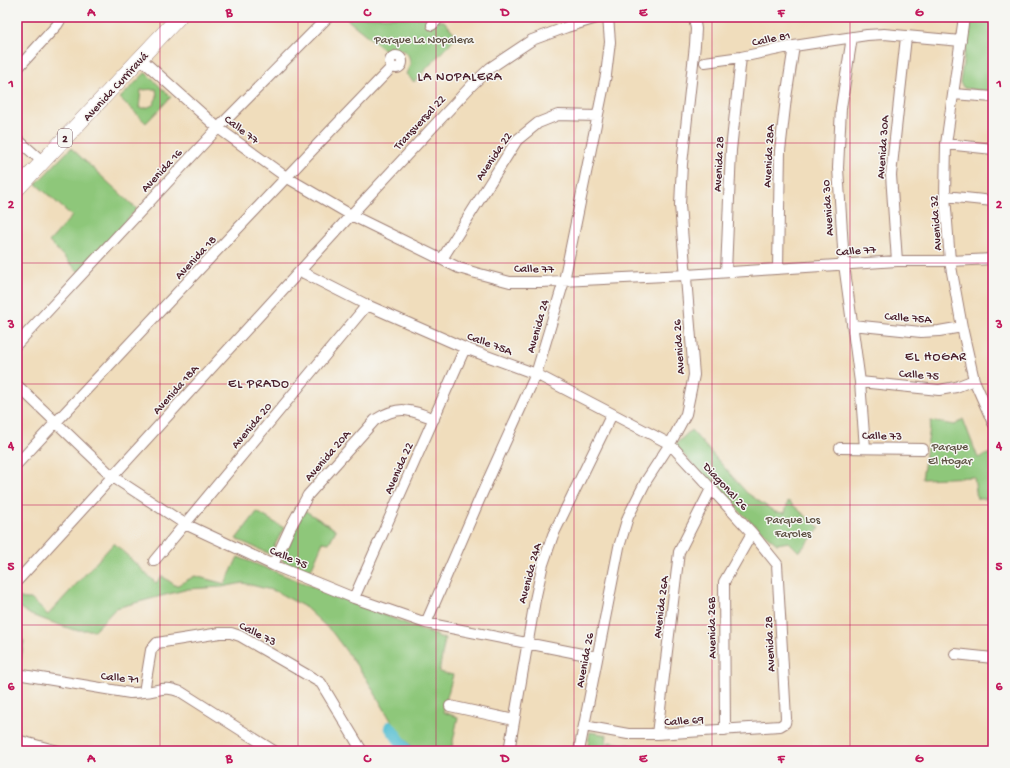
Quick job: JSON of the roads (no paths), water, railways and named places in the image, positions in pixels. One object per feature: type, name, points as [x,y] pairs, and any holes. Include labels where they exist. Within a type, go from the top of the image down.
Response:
[{"type":"highway","name":"Avenida Curriravá","points":[[17,189],[179,17]]},
{"type":"street","points":[[17,70],[57,25],[62,17]]},
{"type":"street","name":"Avenida 16","points":[[17,344],[218,128],[328,17]]},
{"type":"street","points":[[432,25],[440,17]]},
{"type":"street","name":"Transversal 22","points":[[351,215],[454,103],[490,68],[532,40],[566,27],[600,17]]},
{"type":"street","name":"Avenida 24","points":[[426,623],[536,374],[564,281],[606,75],[610,42],[608,17]]},
{"type":"street","name":"Avenida 26","points":[[579,751],[619,547],[628,516],[646,481],[670,444],[686,414],[694,375],[680,205],[682,164],[695,45],[696,29],[694,17]]},
{"type":"street","name":"Avenida 32","points":[[964,17],[946,144],[945,196],[950,261],[962,326],[974,380],[993,423]]},
{"type":"street","name":"Calle 81","points":[[704,62],[741,57],[794,46],[852,37],[884,34],[961,41]]},
{"type":"street","name":"Avenida 30","points":[[852,37],[841,108],[838,168],[844,264],[860,382],[865,448]]},
{"type":"street","name":"Avenida 30A","points":[[897,261],[891,175],[906,37]]},
{"type":"street","name":"Avenida 28A","points":[[778,268],[780,150],[794,46]]},
{"type":"street","name":"Avenida 28","points":[[726,272],[731,150],[741,57]]},
{"type":"street","name":"Calle 77","points":[[140,58],[218,128],[286,177],[351,215],[459,268],[510,282],[541,282],[686,275],[897,261],[993,259]]},
{"type":"street","name":"Avenida 18","points":[[17,464],[246,222],[286,177],[392,67]]},
{"type":"street","points":[[953,94],[993,97]]},
{"type":"street","name":"Avenida 22","points":[[442,259],[517,140],[538,123],[558,115],[597,116]]},
{"type":"street","points":[[17,139],[43,162]]},
{"type":"street","points":[[946,144],[993,149]]},
{"type":"street","points":[[945,196],[993,201]]},
{"type":"street","name":"Avenida 18A","points":[[18,580],[351,215]]},
{"type":"street","name":"Calle 75A","points":[[300,271],[367,305],[465,348],[536,374],[670,444]]},
{"type":"street","name":"Avenida 20","points":[[154,561],[367,305]]},
{"type":"street","name":"Calle 75A","points":[[852,325],[920,332],[939,331],[962,326]]},
{"type":"street","name":"Avenida 22","points":[[354,598],[465,348]]},
{"type":"street","name":"Calle 75","points":[[860,382],[939,390],[956,387],[974,380]]},
{"type":"street","name":"Calle 75","points":[[17,386],[113,477],[185,524],[273,565],[354,598],[426,623],[597,657]]},
{"type":"street","name":"Avenida 20A","points":[[273,565],[290,528],[308,495],[375,420],[387,412],[406,410],[434,419]]},
{"type":"street","name":"Avenida 24A","points":[[509,751],[536,593],[543,564],[553,535],[612,414]]},
{"type":"street","name":"Diagonal 26","points":[[670,444],[752,533],[777,564]]},
{"type":"street","name":"Calle 73","points":[[840,448],[923,449]]},
{"type":"street","name":"Avenida 26A","points":[[657,734],[679,552],[711,489]]},
{"type":"street","name":"Avenida 26B","points":[[725,730],[724,582],[752,533]]},
{"type":"street","name":"Avenida 28","points":[[777,564],[786,718],[784,723]]},
{"type":"street","name":"Calle 73","points":[[144,692],[150,655],[153,647],[157,644],[220,633],[231,633],[240,636],[321,683],[362,751]]},
{"type":"street","points":[[955,654],[993,658]]},
{"type":"street","name":"Calle 71","points":[[17,674],[116,691],[144,692],[172,688],[181,692],[273,751]]},
{"type":"street","points":[[450,706],[514,720]]},
{"type":"street","name":"Calle 69","points":[[584,726],[628,734],[657,734],[780,726],[784,723]]},
{"type":"street","points":[[17,740],[58,751]]},
{"type":"waterway","points":[[390,727],[407,751]]},
{"type":"district","name":"LA NOPALERA","points":[[460,75]]},
{"type":"district","name":"EL HOGAR","points":[[936,355]]},
{"type":"district","name":"EL PRADO","points":[[259,382]]},
{"type":"park label","name":"Parque La Nopalera","points":[[424,39]]},
{"type":"park label","name":"Parque El Hogar","points":[[950,453]]},
{"type":"park label","name":"Parque Los Faroles","points":[[793,526]]}]
